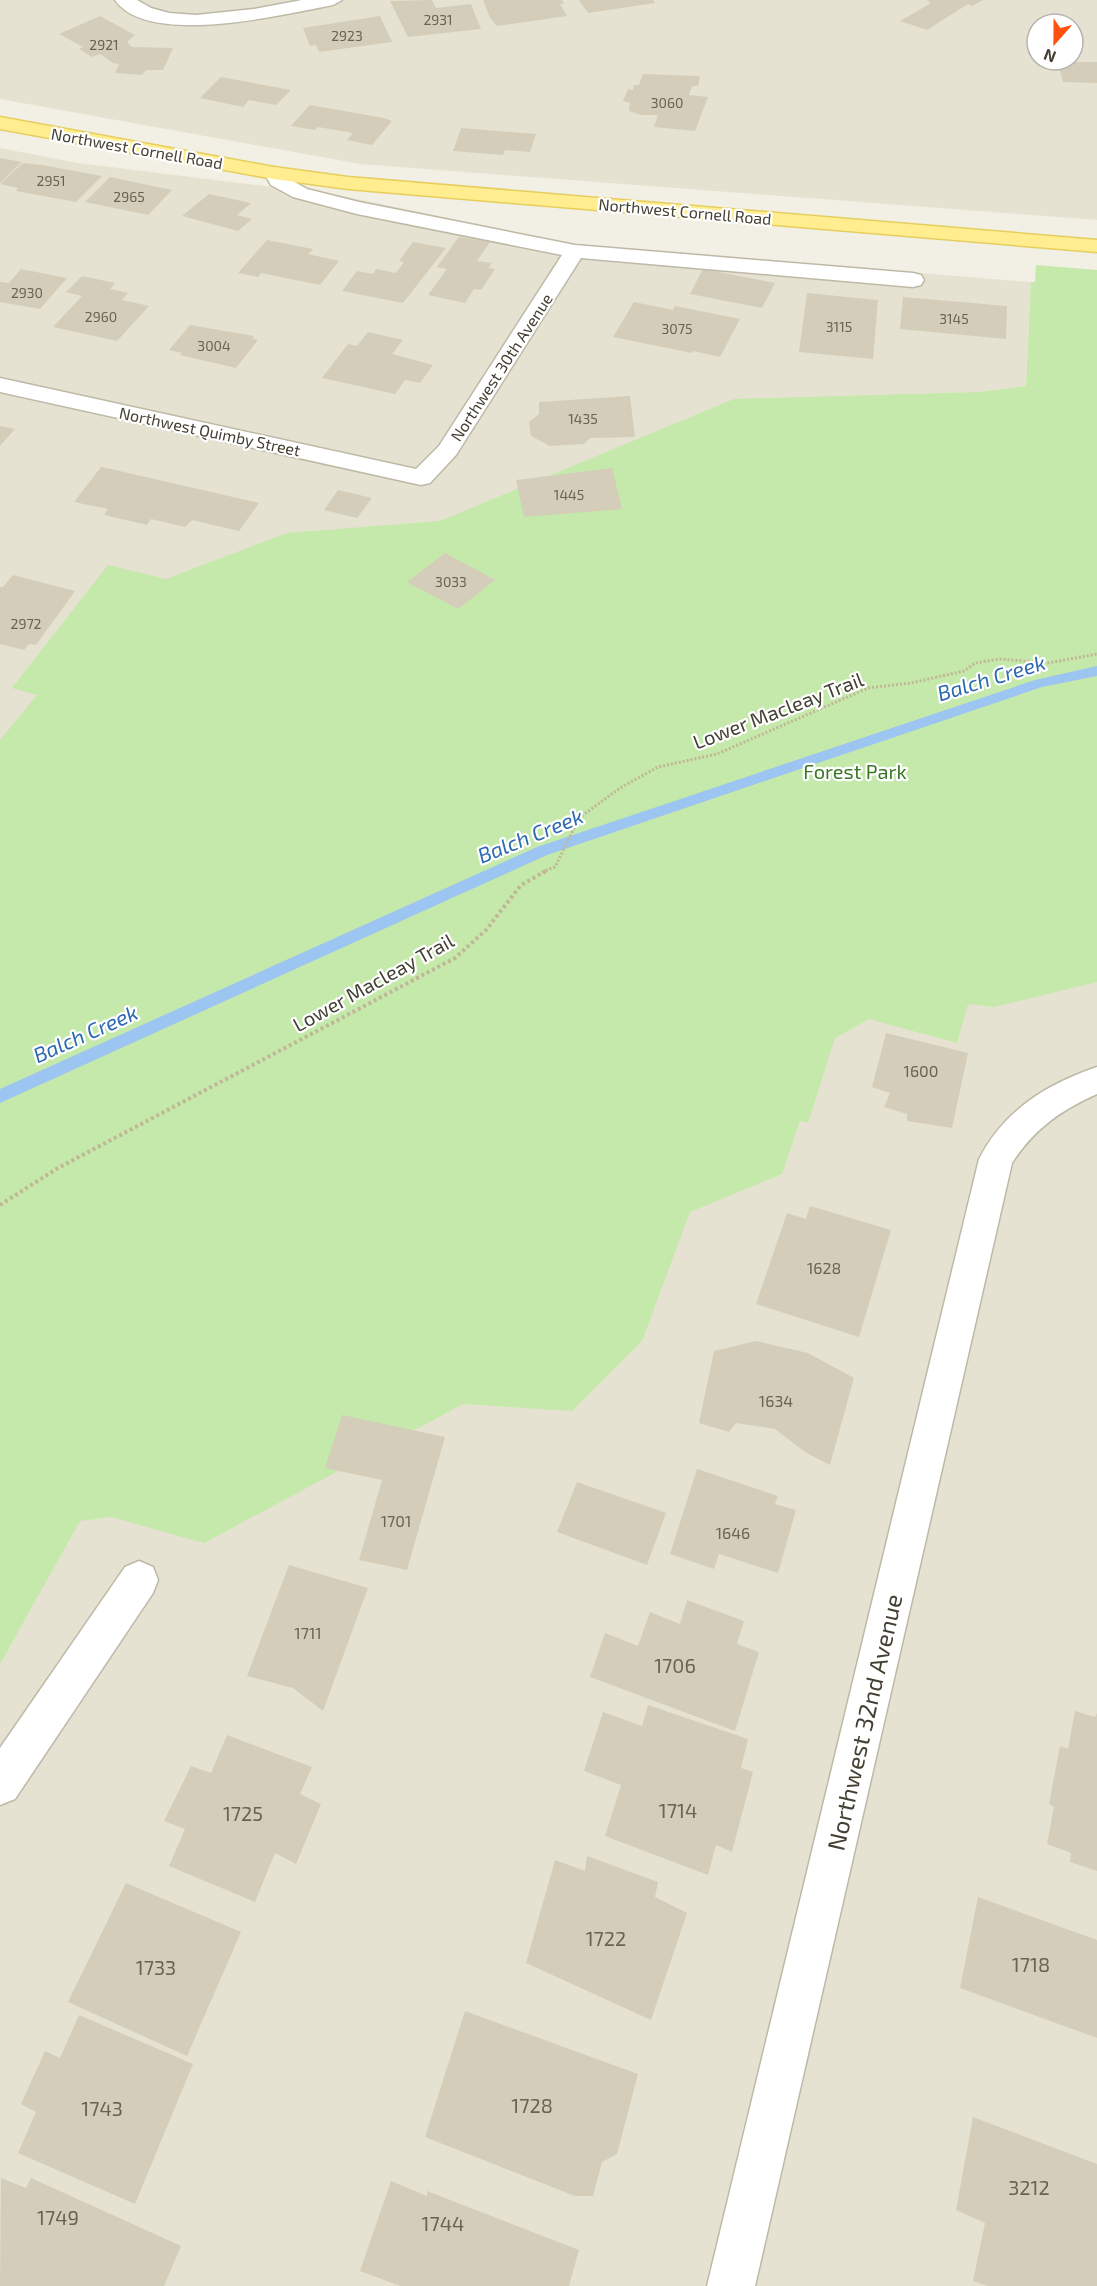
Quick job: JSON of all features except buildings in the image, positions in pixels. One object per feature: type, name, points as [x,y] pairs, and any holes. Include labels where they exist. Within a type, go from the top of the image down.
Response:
[{"type":"main road","name":"Northwest Cornell Road","points":[[0,123],[274,173],[392,187],[1097,246]]},
{"type":"street","points":[[124,0],[138,10],[181,20],[227,17],[333,0]]},
{"type":"street","points":[[274,173],[285,187],[300,194],[357,208],[575,251],[913,280]]},
{"type":"street","name":"Northwest 30th Avenue","points":[[421,478],[448,450],[575,251]]},
{"type":"street","name":"Northwest Quimby Street","points":[[0,385],[421,478]]},
{"type":"street","name":"Northwest 32nd Avenue","points":[[731,2286],[996,1159],[1013,1131],[1049,1101],[1097,1080]]},
{"type":"street","points":[[0,1784],[139,1580]]},
{"type":"path","name":"Lower Macleay Trail","points":[[0,1205],[58,1168],[455,958],[490,926],[513,891],[528,877],[555,867],[579,818],[620,788],[658,767],[717,754],[868,688],[911,683],[964,671],[975,663],[1000,659],[1048,663],[1097,654]]},
{"type":"shaded area","points":[[0,0],[1097,0],[1097,220],[360,164],[0,99]]},
{"type":"shaded area","points":[[0,148],[78,163],[338,195],[578,245],[1031,282],[1026,386],[892,405],[293,761],[0,785]]},
{"type":"shaded area","points":[[1097,966],[1097,2286],[0,2286],[0,1581],[98,1403],[843,1012],[969,998]]},
{"type":"green space","name":"Forest Park","points":[[1036,265],[1097,270],[1097,982],[994,1007],[968,1004],[957,1043],[869,1019],[835,1038],[808,1123],[800,1121],[782,1174],[690,1212],[642,1341],[572,1411],[463,1404],[204,1543],[111,1517],[80,1521],[0,1664],[0,740],[37,695],[12,688],[108,565],[166,579],[287,533],[440,521],[734,399],[981,392],[1026,386],[1031,282],[1035,282]]},
{"type":"waterway","name":"Balch Creek","points":[[0,1096],[542,851],[1040,683],[1097,671]]}]
